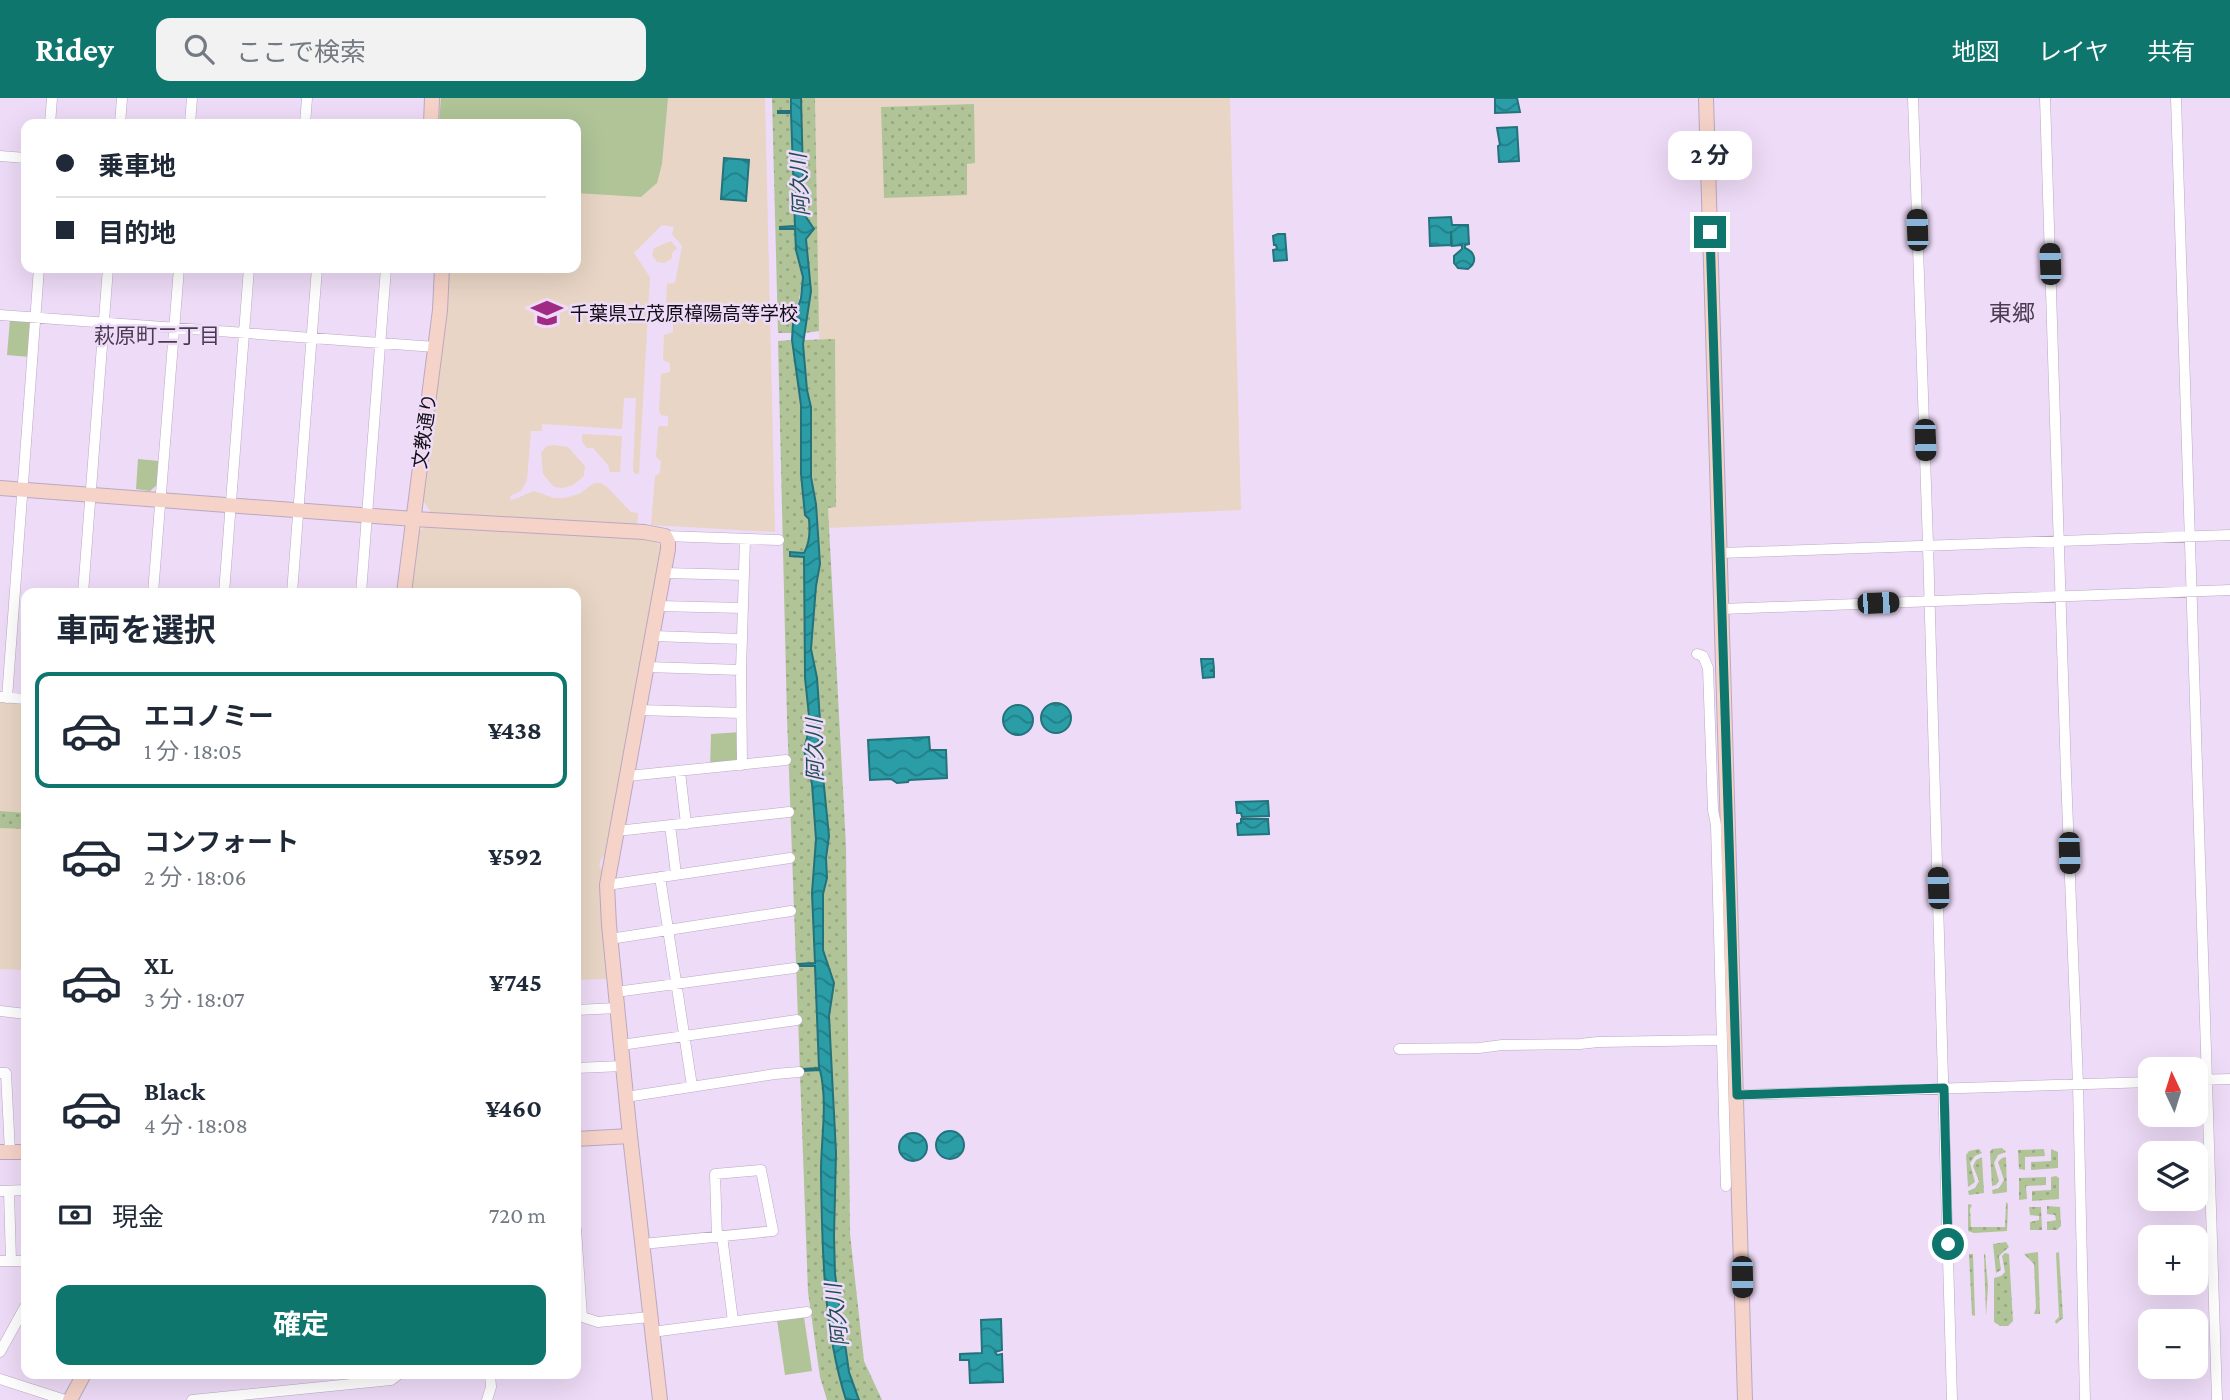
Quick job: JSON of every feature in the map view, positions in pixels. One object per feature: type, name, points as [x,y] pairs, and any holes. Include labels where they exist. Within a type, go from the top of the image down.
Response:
[{"type":"street","points":[[50,119],[52,98]]},
{"type":"street","points":[[120,119],[122,98]]},
{"type":"street","points":[[190,119],[192,98]]},
{"type":"street","points":[[305,119],[307,98]]},
{"type":"street","points":[[431,119],[432,98]]},
{"type":"street","points":[[1706,98],[1745,1400]]},
{"type":"street","points":[[1913,98],[1952,1400]]},
{"type":"street","points":[[2045,98],[2078,1084],[2085,1400]]},
{"type":"street","points":[[2176,98],[2190,537],[2201,1057]]},
{"type":"street","points":[[0,156],[21,158]]},
{"type":"street","points":[[21,699],[3,697],[39,273]]},
{"type":"street","points":[[83,588],[108,273]]},
{"type":"street","points":[[153,588],[179,273]]},
{"type":"street","points":[[224,588],[249,273]]},
{"type":"street","points":[[292,588],[317,273]]},
{"type":"street","points":[[361,588],[386,273]]},
{"type":"street","name":"文教通り","points":[[405,588],[436,347],[442,273]]},
{"type":"street","points":[[0,315],[380,345],[436,347]]},
{"type":"street","points":[[0,488],[366,516],[630,531],[664,536],[779,540]]},
{"type":"street","points":[[1720,554],[2230,535]]},
{"type":"street","points":[[660,1400],[615,992],[607,885],[664,573],[668,542],[664,536]]},
{"type":"street","points":[[742,765],[741,670],[746,539]]},
{"type":"street","points":[[664,573],[744,575]]},
{"type":"street","points":[[1722,609],[2230,590]]},
{"type":"street","points":[[658,606],[743,608]]},
{"type":"street","points":[[653,636],[742,639]]},
{"type":"street","points":[[1698,654],[1703,656],[1708,668],[1713,810],[1716,825],[1726,1186]]},
{"type":"street","points":[[647,667],[741,670]]},
{"type":"street","points":[[639,710],[741,713]]},
{"type":"street","points":[[628,776],[786,760]]},
{"type":"street","points":[[680,772],[686,824]]},
{"type":"street","points":[[617,831],[789,812]]},
{"type":"street","points":[[670,825],[676,874]]},
{"type":"street","points":[[607,885],[790,858]]},
{"type":"street","points":[[660,877],[692,1086]]},
{"type":"street","points":[[610,939],[791,911]]},
{"type":"street","points":[[615,992],[794,968]]},
{"type":"street","points":[[581,1010],[617,1008]]},
{"type":"street","points":[[0,1011],[21,1013]]},
{"type":"street","points":[[621,1045],[797,1020]]},
{"type":"street","points":[[1399,1049],[1722,1040]]},
{"type":"street","points":[[581,1068],[623,1066]]},
{"type":"street","points":[[626,1097],[799,1072]]},
{"type":"street","points":[[0,1073],[6,1073],[5,1152]]},
{"type":"street","points":[[2208,1080],[2230,1079]]},
{"type":"street","points":[[1737,1095],[2138,1082]]},
{"type":"street","points":[[2204,1127],[2217,1400]]},
{"type":"street","points":[[581,1139],[630,1136]]},
{"type":"street","points":[[643,1244],[720,1236],[773,1231],[761,1170],[715,1174],[720,1236],[733,1321]]},
{"type":"street","points":[[5,1191],[11,1261]]},
{"type":"street","points":[[0,1261],[21,1261]]},
{"type":"street","points":[[581,1317],[598,1322],[651,1325],[733,1321],[807,1312]]},
{"type":"street","points":[[0,1352],[21,1315]]},
{"type":"street","points":[[0,1379],[68,1400],[81,1379]]},
{"type":"street","points":[[192,1400],[392,1379]]},
{"type":"street","points":[[486,1400],[491,1387],[490,1379]]},
{"type":"shaded area","name":"千葉県立茂原樟陽高等学校","points":[[439,98],[765,98],[775,532],[651,525],[655,476],[660,473],[661,461],[656,457],[658,429],[659,426],[668,426],[668,416],[661,415],[659,411],[661,374],[670,372],[670,363],[663,360],[664,335],[673,332],[673,323],[665,320],[667,284],[675,283],[682,246],[672,234],[674,227],[662,225],[634,253],[650,277],[639,473],[635,474],[633,470],[636,398],[624,398],[622,429],[542,424],[542,431],[531,431],[527,480],[521,491],[510,496],[511,500],[534,491],[554,498],[564,498],[579,494],[594,483],[601,483],[631,512],[638,513],[637,525],[431,513],[421,497],[447,273],[581,273],[581,119],[437,119]]},
{"type":"shaded area","points":[[441,98],[668,98],[662,164],[657,183],[641,197],[581,193],[581,119],[439,119]]},
{"type":"shaded area","points":[[772,98],[791,98],[792,111],[778,112],[791,113],[795,227],[780,229],[795,229],[796,250],[803,277],[793,333],[778,333]]},
{"type":"shaded area","points":[[801,98],[815,98],[819,331],[805,333],[811,284],[806,239],[813,232],[813,226],[804,214]]},
{"type":"shaded area","points":[[815,98],[1230,98],[1241,510],[829,528],[818,313]]},
{"type":"shaded area","points":[[974,104],[975,163],[967,164],[967,195],[884,198],[881,107]]},
{"type":"shaded area","name":"千葉県立茂原樟陽高等学校","points":[[671,241],[677,248],[672,253],[672,258],[665,263],[657,262],[652,255],[654,248]]},
{"type":"shaded area","points":[[10,319],[29,320],[32,324],[30,357],[7,355]]},
{"type":"shaded area","points":[[835,339],[836,507],[828,508],[846,846],[850,1234],[864,1361],[882,1400],[859,1400],[849,1372],[835,1274],[836,1153],[829,1016],[834,983],[823,950],[823,894],[827,878],[829,836],[823,776],[817,759],[820,720],[817,678],[811,650],[820,564],[816,504],[811,477],[811,407],[803,344],[804,340]]},
{"type":"shaded area","points":[[792,340],[801,405],[801,474],[810,539],[804,553],[790,552],[790,555],[804,556],[805,678],[810,726],[804,750],[812,784],[816,839],[812,893],[815,964],[798,966],[815,966],[819,1068],[803,1071],[820,1070],[824,1086],[826,1284],[829,1323],[846,1400],[827,1400],[820,1377],[808,1292],[787,717],[778,341]]},
{"type":"shaded area","points":[[582,434],[622,436],[620,472],[610,472],[608,465],[593,448],[587,448],[582,442]]},
{"type":"shaded area","points":[[547,446],[568,447],[585,466],[584,476],[573,485],[554,487],[543,474],[541,453]]},
{"type":"shaded area","points":[[138,459],[159,461],[157,485],[150,491],[136,489]]},
{"type":"shaded area","points":[[425,527],[654,539],[662,548],[609,838],[605,856],[599,865],[603,871],[608,979],[581,980],[581,588],[412,588],[418,532]]},
{"type":"shaded area","points":[[0,700],[21,702],[21,970],[0,969]]},
{"type":"shaded area","points":[[741,732],[740,767],[710,769],[711,734]]},
{"type":"shaded area","points":[[0,811],[21,813],[21,829],[0,828]]},
{"type":"shaded area","points":[[2002,1148],[2006,1152],[1998,1155],[1994,1163],[1999,1181],[1992,1186],[1990,1152],[1992,1149]]},
{"type":"shaded area","points":[[1979,1149],[1982,1153],[1975,1156],[1970,1163],[1975,1182],[1968,1187],[1966,1155],[1969,1151]]},
{"type":"shaded area","points":[[2044,1149],[2045,1156],[2025,1157],[2025,1170],[2019,1169],[2018,1150]]},
{"type":"shaded area","points":[[2051,1149],[2058,1152],[2058,1168],[2031,1170],[2031,1162],[2051,1161]]},
{"type":"shaded area","points":[[1982,1157],[1984,1193],[1969,1195],[1968,1191],[1975,1188],[1979,1181],[1973,1166],[1976,1160]]},
{"type":"shaded area","points":[[2006,1157],[2007,1192],[1993,1194],[1992,1190],[1999,1188],[2004,1180],[1998,1162]]},
{"type":"shaded area","points":[[2046,1177],[2046,1185],[2026,1186],[2027,1199],[2019,1200],[2019,1178]]},
{"type":"shaded area","points":[[2051,1177],[2059,1178],[2059,1199],[2032,1201],[2032,1191],[2051,1190]]},
{"type":"shaded area","points":[[2006,1202],[2007,1231],[1968,1231],[1968,1204],[1972,1205],[1971,1227],[2005,1227]]},
{"type":"shaded area","points":[[2047,1206],[2060,1207],[2061,1226],[2057,1230],[2047,1230],[2047,1222],[2056,1220],[2055,1215],[2047,1214]]},
{"type":"shaded area","points":[[2029,1207],[2041,1207],[2042,1230],[2030,1230],[2030,1222],[2039,1220],[2039,1216],[2030,1215]]},
{"type":"shaded area","points":[[2006,1242],[2009,1247],[1999,1256],[2001,1270],[1996,1273],[1993,1244]]},
{"type":"shaded area","points":[[2038,1252],[2040,1314],[2034,1314],[2034,1264],[2024,1254]]},
{"type":"shaded area","points":[[2059,1252],[2063,1318],[2056,1324],[2055,1321],[2059,1317],[2056,1253]]},
{"type":"shaded area","points":[[1985,1253],[1988,1286],[1986,1316],[1984,1255]]},
{"type":"shaded area","points":[[1969,1254],[1973,1254],[1975,1316],[1972,1315]]},
{"type":"shaded area","points":[[2009,1254],[2013,1321],[2008,1326],[2000,1326],[1994,1322],[1994,1278],[2005,1272],[2002,1256]]},
{"type":"shaded area","points":[[804,1317],[812,1371],[785,1375],[777,1320]]},
{"type":"water","name":"阿久川","points":[[791,98],[801,98],[804,214],[814,229],[806,239],[811,291],[803,344],[811,407],[811,477],[816,504],[820,564],[811,649],[817,678],[820,720],[817,759],[823,776],[829,836],[827,878],[823,894],[823,950],[834,983],[829,1016],[836,1153],[835,1274],[849,1372],[859,1400],[846,1400],[828,1316],[822,1229],[824,1108],[820,1070],[803,1071],[819,1068],[815,966],[798,966],[815,963],[812,893],[816,839],[812,784],[804,750],[810,725],[805,678],[804,557],[790,556],[790,552],[804,553],[809,528],[801,474],[801,405],[792,340],[803,277],[796,250],[795,229],[780,229],[795,226],[791,113],[778,113],[791,111]]},
{"type":"water","points":[[1495,98],[1517,98],[1520,112],[1495,113]]},
{"type":"water","points":[[1517,127],[1519,161],[1499,162],[1497,128]]},
{"type":"water","points":[[724,158],[749,160],[746,201],[721,199]]},
{"type":"water","points":[[1451,217],[1452,225],[1468,225],[1469,244],[1465,245],[1465,248],[1471,252],[1474,260],[1468,269],[1458,268],[1454,263],[1454,256],[1462,249],[1462,245],[1452,246],[1451,231],[1451,245],[1430,246],[1429,218]]},
{"type":"water","points":[[1285,234],[1287,260],[1274,261],[1273,250],[1277,249],[1273,236]]},
{"type":"water","points":[[1201,659],[1213,659],[1214,669],[1210,671],[1214,671],[1214,677],[1203,678]]},
{"type":"water","points":[[1056,703],[1062,704],[1070,712],[1070,724],[1062,732],[1056,733],[1050,732],[1042,724],[1041,718],[1042,712],[1050,704]]},
{"type":"water","points":[[1018,705],[1024,706],[1032,714],[1032,726],[1024,734],[1018,735],[1012,734],[1004,726],[1003,720],[1004,714],[1012,706]]},
{"type":"water","points":[[929,737],[930,750],[946,750],[947,778],[897,783],[891,779],[870,780],[868,740]]},
{"type":"water","points":[[1268,801],[1269,816],[1242,817],[1241,813],[1237,813],[1236,802]]},
{"type":"water","points":[[1241,819],[1268,819],[1269,834],[1238,835],[1237,824],[1241,823]]},
{"type":"water","points":[[950,1131],[960,1135],[964,1145],[960,1155],[950,1159],[940,1155],[936,1145],[940,1135]]},
{"type":"water","points":[[913,1133],[923,1137],[927,1147],[923,1157],[913,1161],[903,1157],[899,1147],[903,1137]]},
{"type":"water","points":[[1001,1319],[1002,1350],[995,1352],[997,1355],[1002,1354],[1003,1382],[970,1383],[969,1360],[960,1360],[960,1354],[982,1353],[981,1320]]},
{"type":"place","name":"千葉県立茂原樟陽高等学校","points":[[547,313]]},
{"type":"district","name":"東郷","points":[[2012,313]]},
{"type":"district","name":"萩原町二丁目","points":[[157,336]]},
{"type":"route","points":[[1710,232],[1737,1095],[1944,1088],[1948,1244]]}]
